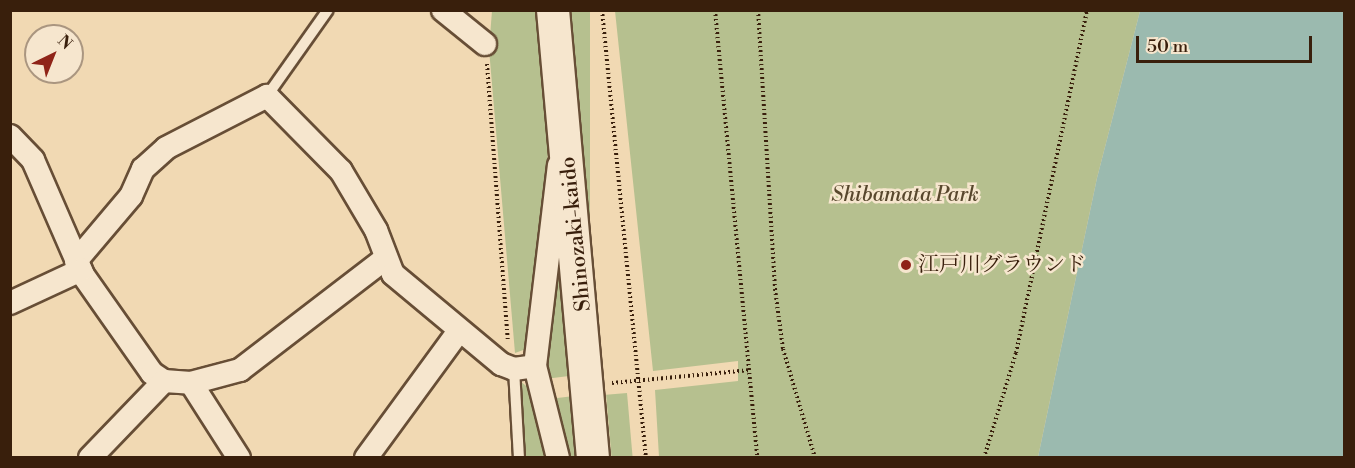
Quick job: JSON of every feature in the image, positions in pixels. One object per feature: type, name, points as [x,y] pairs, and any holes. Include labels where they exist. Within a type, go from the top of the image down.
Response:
[{"type":"main road","name":"Shinozaki-kaido","points":[[553,10],[593,458]]},
{"type":"street","points":[[443,10],[485,44]]},
{"type":"street","points":[[10,303],[79,266],[165,148],[267,96],[342,171],[376,230],[393,274],[459,331],[519,363]]},
{"type":"street","points":[[558,458],[519,363],[565,134]]},
{"type":"street","points":[[10,136],[33,160],[79,266],[153,373],[164,381],[191,383],[240,370],[386,258]]},
{"type":"street","points":[[366,458],[459,331]]},
{"type":"street","points":[[90,458],[164,381]]},
{"type":"street","points":[[191,383],[239,458]]},
{"type":"lane","points":[[267,96],[328,10]]},
{"type":"lane","points":[[519,363],[519,458]]},
{"type":"path","points":[[602,10],[646,458]]},
{"type":"path","points":[[715,10],[757,458]]},
{"type":"path","points":[[758,10],[775,289],[783,349],[815,458]]},
{"type":"path","points":[[984,458],[1016,352],[1087,10]]},
{"type":"path","points":[[485,44],[519,363]]},
{"type":"path","points":[[626,383],[750,370]]},
{"type":"green space","points":[[492,11],[541,11],[550,96],[546,200],[526,349],[515,353],[489,49]]},
{"type":"green space","points":[[568,11],[590,11],[590,378],[568,378]]},
{"type":"green space","name":"Shibamata Park","points":[[615,11],[1140,11],[1097,178],[1038,457],[659,457],[655,390],[738,381],[738,361],[653,371]]},
{"type":"green space","points":[[561,199],[577,375],[545,379]]},
{"type":"green space","points":[[520,381],[530,389],[550,457],[525,457]]},
{"type":"green space","points":[[627,393],[633,457],[612,458],[606,395]]},
{"type":"green space","points":[[574,396],[581,457],[564,457],[549,399]]},
{"type":"water","points":[[1140,11],[1344,11],[1344,457],[1038,457],[1097,178]]},
{"type":"place","name":"江戸川グラウンド","points":[[906,265]]}]
